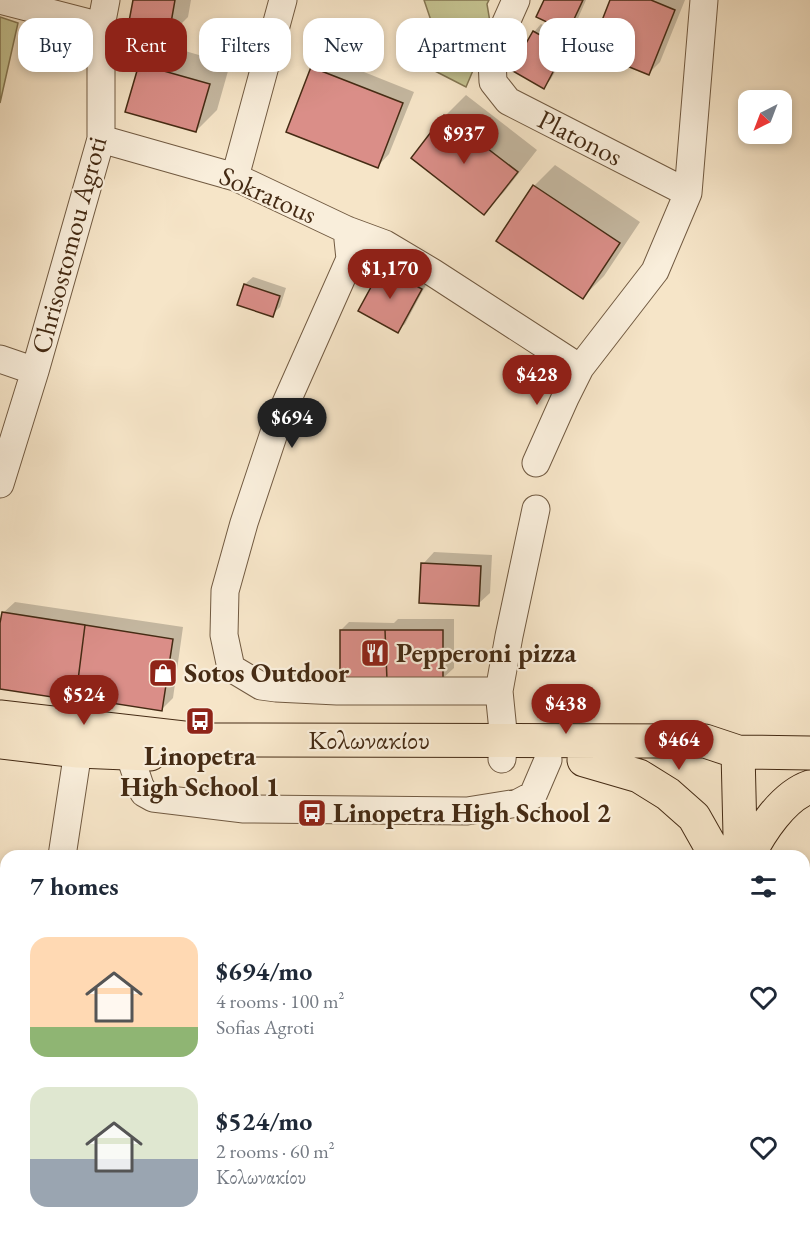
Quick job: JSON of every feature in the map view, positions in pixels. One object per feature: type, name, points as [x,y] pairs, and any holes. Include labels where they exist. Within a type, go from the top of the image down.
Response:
[{"type":"main road","name":"Κολωνακίου","points":[[0,717],[201,740],[503,750],[548,760],[705,761],[738,752],[810,753]]},
{"type":"main road","name":"Κολωνακίου","points":[[0,742],[78,751],[129,753],[503,750],[705,741],[738,752]]},
{"type":"main road","points":[[738,752],[739,850]]},
{"type":"main road","points":[[584,760],[639,776],[669,794],[694,817],[713,850]]},
{"type":"main road","points":[[751,850],[770,820],[792,798],[810,788]]},
{"type":"street","points":[[0,0],[104,13]]},
{"type":"street","points":[[235,177],[283,0]]},
{"type":"street","name":"Platonos","points":[[516,0],[492,59],[493,82],[508,101],[688,193]]},
{"type":"street","points":[[536,463],[580,368],[655,271],[688,193],[704,0]]},
{"type":"street","name":"Chrisostomou Agroti","points":[[0,484],[35,371],[101,139],[104,13]]},
{"type":"street","name":"Sokratous","points":[[101,139],[235,177],[347,230],[385,244],[580,368]]},
{"type":"street","points":[[347,230],[350,260],[278,421],[244,523],[225,591],[224,635],[231,668],[261,686],[276,688],[337,691],[499,690]]},
{"type":"street","points":[[0,359],[35,371]]},
{"type":"street","points":[[503,750],[499,690],[508,636],[536,509]]},
{"type":"street","points":[[63,850],[78,751]]},
{"type":"street","points":[[129,753],[144,794],[153,798],[244,809],[467,811],[518,803],[533,795],[548,760]]},
{"type":"shaded area","points":[[424,0],[489,0],[487,4],[489,18],[430,18]]},
{"type":"shaded area","points":[[0,17],[18,23],[0,103]]},
{"type":"shaded area","points":[[437,72],[472,72],[466,87]]},
{"type":"building","points":[[133,0],[175,0],[172,18],[130,18]]},
{"type":"building","points":[[544,0],[583,0],[575,18],[536,17]]},
{"type":"building","points":[[610,0],[651,0],[675,10],[649,75],[635,69],[635,18],[603,18]]},
{"type":"building","points":[[533,31],[539,34],[539,72],[553,72],[544,89],[514,72],[527,72],[527,42]]},
{"type":"building","points":[[137,72],[167,72],[210,84],[196,132],[125,112]]},
{"type":"building","points":[[309,72],[324,72],[403,103],[378,168],[286,132]]},
{"type":"building","points":[[444,115],[518,172],[484,215],[411,158]]},
{"type":"building","points":[[533,185],[620,243],[583,299],[496,241]]},
{"type":"building","points":[[382,267],[422,289],[398,333],[358,311]]},
{"type":"building","points":[[244,284],[280,296],[273,317],[237,305]]},
{"type":"building","points":[[421,563],[481,566],[479,606],[419,603]]},
{"type":"building","points":[[2,612],[85,625],[77,688],[67,686],[65,699],[0,689]]},
{"type":"building","points":[[85,625],[173,639],[162,711],[85,699],[87,689],[77,688]]},
{"type":"building","points":[[340,630],[385,630],[387,680],[340,680]]},
{"type":"building","points":[[385,630],[443,630],[443,681],[387,680]]},
{"type":"place","name":"Pepperoni pizza","points":[[375,653]]},
{"type":"place","name":"Sotos Outdoor","points":[[163,673]]},
{"type":"place","name":"Linopetra High School 1","points":[[200,721]]},
{"type":"place","name":"Linopetra High School 2","points":[[312,813]]}]
